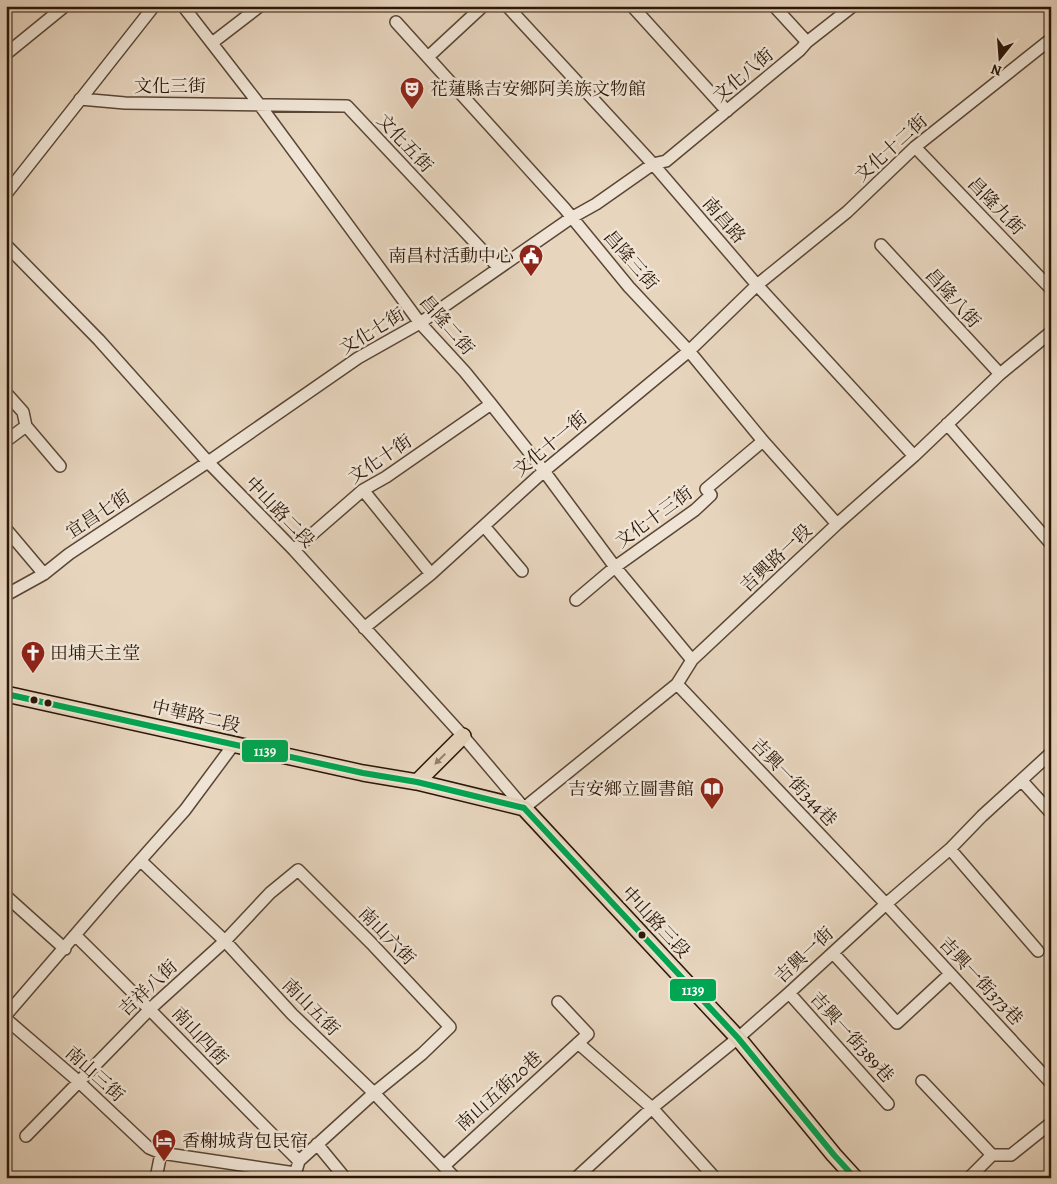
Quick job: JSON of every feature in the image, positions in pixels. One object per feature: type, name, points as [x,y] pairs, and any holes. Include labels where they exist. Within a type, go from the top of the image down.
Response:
[{"type":"main road","name":"中華路二段","points":[[6,694],[363,773],[417,782],[524,808]]},
{"type":"main road","points":[[417,782],[463,736]]},
{"type":"main road","name":"中山路三段","points":[[524,808],[738,1038],[834,1155],[856,1178]]},
{"type":"street","points":[[6,54],[65,6]]},
{"type":"street","points":[[6,194],[154,6]]},
{"type":"street","name":"昌隆二街","points":[[183,6],[259,104],[420,323],[465,372],[491,404],[544,471],[615,567],[692,660]]},
{"type":"street","points":[[212,43],[260,6]]},
{"type":"street","points":[[428,57],[483,6]]},
{"type":"street","name":"南昌路","points":[[506,6],[653,164],[757,285],[914,456]]},
{"type":"street","points":[[632,6],[727,111]]},
{"type":"street","points":[[774,6],[807,42]]},
{"type":"street","name":"文化八街","points":[[653,164],[666,161],[800,50],[807,42],[853,6]]},
{"type":"street","name":"昌隆三街","points":[[396,22],[572,218],[629,287],[689,351],[763,441],[837,524]]},
{"type":"street","name":"文化十二街","points":[[757,285],[846,212],[915,147],[1051,39]]},
{"type":"street","name":"文化三街","points":[[80,100],[125,103],[259,104]]},
{"type":"street","name":"文化五街","points":[[259,104],[347,106],[498,268]]},
{"type":"street","name":"昌隆九街","points":[[915,147],[1051,289]]},
{"type":"street","name":"文化七街","points":[[208,462],[358,358],[420,323],[653,164]]},
{"type":"street","name":"中山路二段","points":[[6,245],[99,340],[208,462],[294,550],[463,736],[524,808]]},
{"type":"street","name":"昌隆八街","points":[[881,245],[1000,374]]},
{"type":"street","name":"文化十一街","points":[[364,628],[431,574],[544,471],[689,351],[757,285]]},
{"type":"street","name":"吉興路一段","points":[[524,808],[677,684],[692,660],[837,524],[914,456],[1000,374],[1051,332]]},
{"type":"street","points":[[6,393],[23,412],[26,426],[60,466]]},
{"type":"street","name":"文化十街","points":[[294,550],[363,490],[386,477],[491,404]]},
{"type":"street","points":[[947,424],[1051,544]]},
{"type":"street","points":[[6,441],[26,426]]},
{"type":"street","name":"文化十三街","points":[[576,600],[615,567],[711,496],[706,489],[763,441]]},
{"type":"street","name":"宜昌七街","points":[[6,595],[44,574],[68,554],[208,462]]},
{"type":"street","points":[[363,490],[431,574]]},
{"type":"street","points":[[484,526],[522,571]]},
{"type":"street","points":[[6,529],[44,574]]},
{"type":"street","name":"吉興一街344巷","points":[[677,684],[886,904]]},
{"type":"street","points":[[6,1017],[185,810],[234,744]]},
{"type":"street","name":"吉興一街","points":[[576,1178],[652,1108],[738,1038],[789,993],[886,904],[950,849],[982,816],[1051,754]]},
{"type":"street","points":[[1022,781],[1051,813]]},
{"type":"street","points":[[950,849],[1038,951]]},
{"type":"street","name":"南山五街","points":[[141,861],[225,941],[292,1014],[374,1093],[455,1178]]},
{"type":"street","name":"吉祥八街","points":[[26,1136],[150,1009],[225,941],[270,893],[298,870]]},
{"type":"street","name":"南山六街","points":[[298,870],[371,943],[450,1027],[422,1054],[374,1093]]},
{"type":"street","points":[[6,896],[64,949]]},
{"type":"street","name":"吉興一街373巷","points":[[886,904],[1051,1083]]},
{"type":"street","name":"南山四街","points":[[75,935],[299,1161]]},
{"type":"street","points":[[833,953],[897,1022],[950,974]]},
{"type":"street","name":"吉興一街389巷","points":[[789,993],[888,1104]]},
{"type":"street","points":[[558,1002],[588,1034],[578,1043],[652,1108],[716,1178]]},
{"type":"street","name":"南山三街","points":[[6,1017],[150,1148],[161,1153]]},
{"type":"street","name":"南山五街20巷","points":[[444,1166],[578,1043]]},
{"type":"street","points":[[922,1081],[992,1156]]},
{"type":"street","points":[[156,1178],[161,1153],[295,1175],[299,1161],[374,1093]]},
{"type":"street","points":[[969,1178],[992,1156],[1010,1155],[1051,1123]]},
{"type":"street","points":[[317,1144],[346,1178]]},
{"type":"transit line","name":"1139","points":[[6,694],[363,773],[417,782],[524,808]]},
{"type":"transit line","name":"1139","points":[[524,808],[738,1038],[855,1178]]},
{"type":"place","name":"花蓮縣吉安鄉阿美族文物館","points":[[412,110]]},
{"type":"place","name":"南昌村活動中心","points":[[531,277]]},
{"type":"place","name":"田埔天主堂","points":[[33,674]]},
{"type":"place","name":"吉安鄉立圖書館","points":[[712,810]]},
{"type":"place","name":"香榭城背包民宿","points":[[164,1162]]}]
